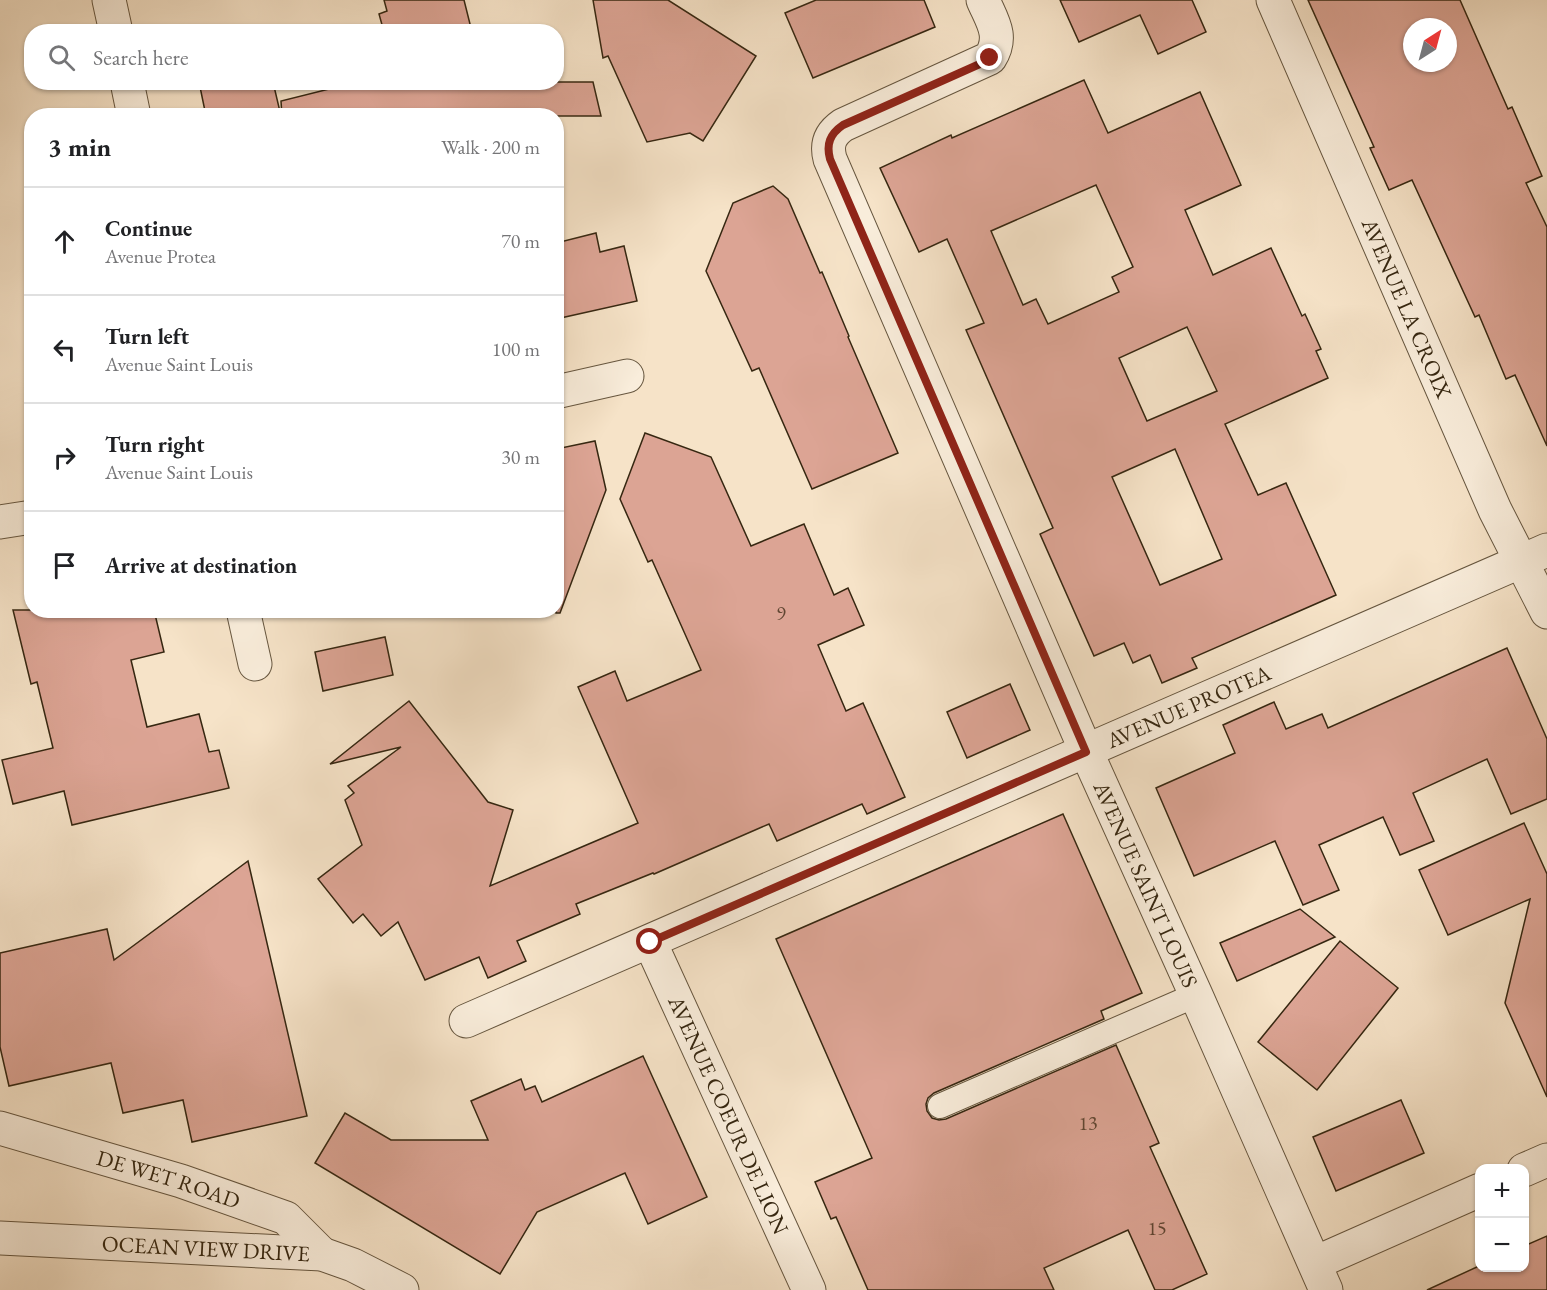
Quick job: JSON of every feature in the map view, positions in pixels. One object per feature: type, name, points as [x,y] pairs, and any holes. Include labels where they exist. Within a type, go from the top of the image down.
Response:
[{"type":"street","points":[[109,0],[114,24]]},
{"type":"street","name":"AVENUE SAINT LOUIS","points":[[983,0],[998,39],[996,49],[990,58],[843,125],[830,139],[828,149],[830,159],[1086,752],[1321,1277]]},
{"type":"street","name":"AVENUE LA CROIX","points":[[1273,0],[1490,499],[1534,556],[1547,612]]},
{"type":"street","points":[[129,90],[132,108]]},
{"type":"street","points":[[564,390],[627,376]]},
{"type":"street","points":[[0,522],[24,518]]},
{"type":"street","name":"AVENUE PROTEA","points":[[466,1021],[1534,556]]},
{"type":"street","points":[[245,618],[255,664]]},
{"type":"street","name":"AVENUE COEUR DE LION","points":[[650,942],[809,1290]]},
{"type":"street","name":"DE WET ROAD","points":[[0,1128],[182,1181],[286,1218],[322,1254]]},
{"type":"street","points":[[1529,1168],[1547,1160]]},
{"type":"street","points":[[1321,1277],[1475,1192]]},
{"type":"street","name":"OCEAN VIEW DRIVE","points":[[0,1238],[322,1254],[353,1265],[402,1290]]},
{"type":"lane","points":[[940,1106],[1196,994]]},
{"type":"building","points":[[384,0],[464,0],[470,24],[382,24],[379,14],[387,11]]},
{"type":"building","points":[[593,0],[668,0],[756,56],[703,141],[690,133],[647,142],[608,56],[603,58]]},
{"type":"building","points":[[816,0],[924,0],[935,27],[813,78],[785,13]]},
{"type":"building","points":[[1060,0],[1192,0],[1206,32],[1158,54],[1140,15],[1079,42]]},
{"type":"building","points":[[1308,0],[1460,0],[1508,109],[1512,107],[1542,176],[1526,183],[1547,227],[1547,446],[1515,375],[1506,379],[1479,315],[1475,317],[1412,180],[1389,190],[1370,148],[1374,147]]},
{"type":"building","points":[[1084,80],[1108,133],[1200,92],[1241,185],[1185,210],[1213,275],[1271,248],[1302,316],[1305,314],[1321,349],[1316,351],[1328,378],[1225,424],[1258,495],[1286,483],[1336,595],[1192,658],[1197,668],[1162,683],[1150,655],[1133,663],[1124,643],[1094,656],[1040,534],[1053,528],[966,330],[984,323],[947,239],[919,252],[880,168],[951,135],[952,138]],"holes":[[[1096,185],[1133,267],[1112,277],[1119,292],[1048,324],[1036,299],[1023,305],[991,231]],[[1187,327],[1217,391],[1147,421],[1119,358]],[[1175,449],[1222,559],[1160,585],[1112,477]]]},
{"type":"building","points":[[564,82],[593,82],[601,116],[564,116],[564,108],[281,108],[281,101],[325,90],[564,90]]},
{"type":"building","points":[[201,90],[275,90],[279,108],[204,108]]},
{"type":"building","points":[[773,186],[788,199],[820,273],[822,272],[898,453],[812,489],[759,368],[752,371],[706,271],[733,203]]},
{"type":"building","points":[[596,233],[600,252],[624,246],[637,301],[564,317],[564,241]]},
{"type":"building","points":[[645,433],[711,457],[751,546],[804,524],[834,595],[848,588],[864,625],[818,645],[846,711],[863,703],[905,797],[867,814],[862,804],[777,841],[769,824],[654,874],[576,904],[580,914],[517,941],[526,961],[488,978],[479,957],[425,980],[398,922],[381,936],[363,914],[353,923],[318,879],[362,845],[345,800],[354,793],[348,786],[401,747],[330,764],[409,701],[488,802],[513,810],[490,886],[638,823],[578,687],[615,671],[627,701],[701,670],[652,560],[648,562],[620,499]]},
{"type":"building","points":[[595,441],[606,490],[564,602],[564,447]]},
{"type":"building","points":[[13,610],[24,610],[24,618],[156,618],[164,652],[131,660],[147,727],[199,714],[209,752],[219,750],[229,788],[72,825],[64,791],[13,804],[2,760],[53,748],[37,682],[31,684]]},
{"type":"building","points":[[385,637],[393,675],[323,691],[315,652]]},
{"type":"building","points":[[1507,648],[1547,739],[1547,799],[1511,814],[1487,759],[1413,793],[1434,841],[1400,855],[1383,817],[1319,845],[1339,890],[1303,905],[1275,841],[1194,876],[1156,788],[1235,753],[1223,725],[1274,702],[1286,729],[1322,714],[1328,728]]},
{"type":"building","points":[[1010,684],[1030,730],[967,758],[947,712]]},
{"type":"building","points":[[1063,814],[1142,993],[1101,1011],[1104,1019],[934,1093],[928,1098],[927,1111],[932,1118],[946,1119],[1116,1045],[1159,1143],[1150,1147],[1207,1274],[1172,1290],[1155,1290],[1128,1230],[1044,1268],[1054,1290],[868,1290],[836,1217],[831,1219],[815,1182],[872,1158],[776,939]]},
{"type":"building","points":[[1524,823],[1547,874],[1547,1097],[1505,1003],[1530,899],[1448,935],[1419,870]]},
{"type":"building","points":[[248,861],[307,1116],[192,1142],[183,1100],[123,1113],[111,1063],[9,1086],[0,1047],[0,953],[107,929],[114,960]]},
{"type":"building","points":[[1300,909],[1335,937],[1237,981],[1220,943]]},
{"type":"building","points":[[1340,941],[1398,988],[1317,1090],[1258,1042]]},
{"type":"building","points":[[643,1056],[707,1197],[648,1224],[625,1173],[537,1212],[500,1274],[315,1163],[345,1113],[391,1140],[488,1140],[471,1101],[521,1079],[525,1090],[535,1086],[542,1102]]},
{"type":"building","points":[[1401,1100],[1424,1153],[1336,1191],[1313,1137]]},
{"type":"building","points":[[1547,1236],[1547,1290],[1427,1290],[1475,1268],[1475,1272],[1529,1272],[1529,1244]]},
{"type":"route","points":[[650,942],[1086,752],[830,159],[828,149],[830,139],[843,125],[990,58]]}]
